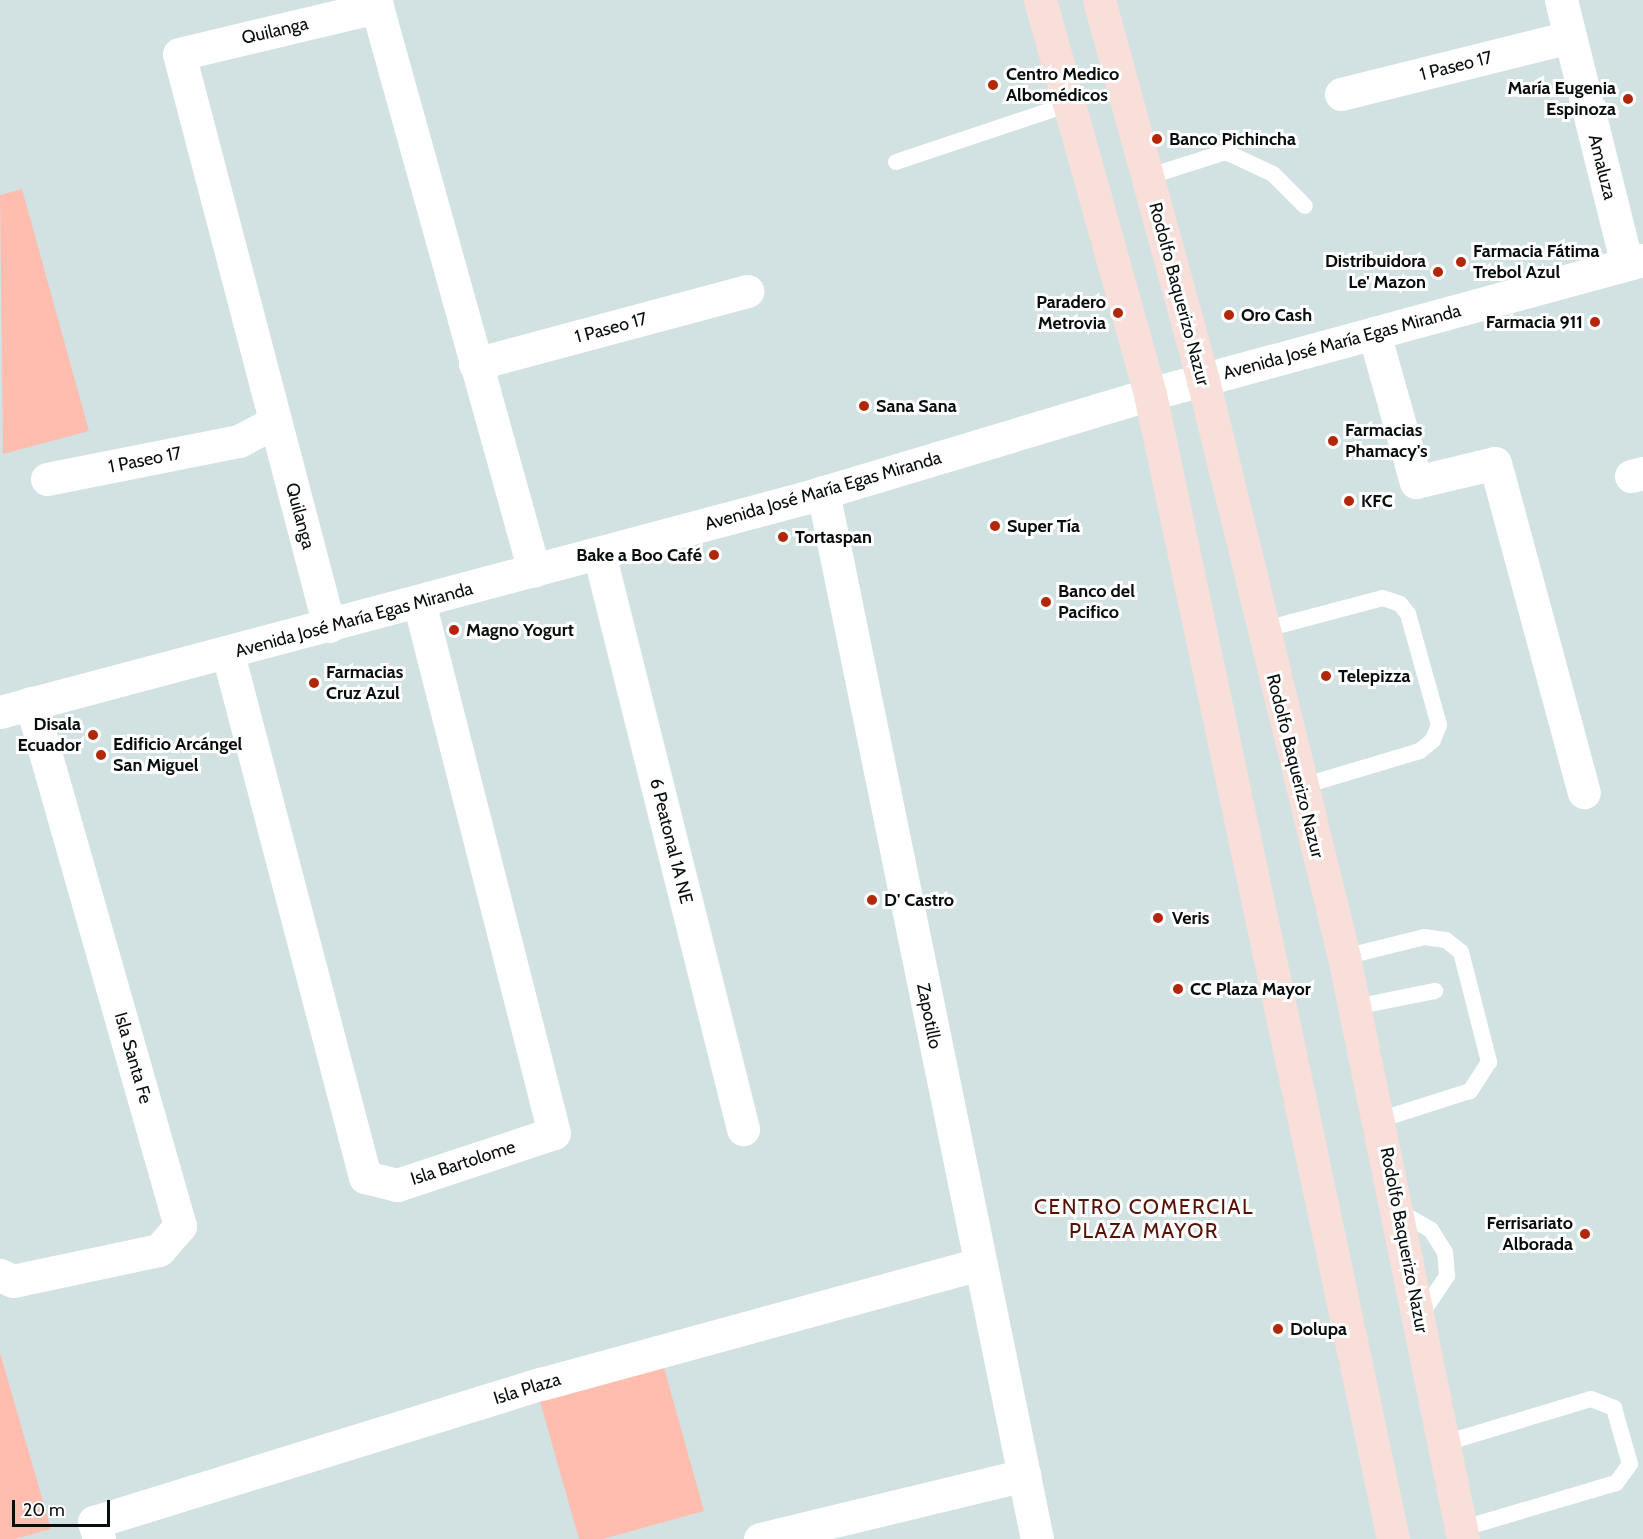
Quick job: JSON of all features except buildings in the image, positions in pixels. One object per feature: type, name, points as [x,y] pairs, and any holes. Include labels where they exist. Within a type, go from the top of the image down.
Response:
[{"type":"main road","points":[[1040,0],[1150,394],[1393,1539]]},
{"type":"main road","name":"Rodolfo Baquerizo Nazur","points":[[1099,0],[1203,380],[1299,787],[1344,957],[1400,1212],[1462,1534]]},
{"type":"street","name":"Amaluza","points":[[1561,0],[1635,262]]},
{"type":"street","name":"Quilanga","points":[[329,626],[179,54],[377,7],[534,571]]},
{"type":"street","name":"1 Paseo 17","points":[[1341,94],[1570,38]]},
{"type":"street","name":"Avenida José María Egas Miranda","points":[[0,712],[228,654],[823,492],[1150,394],[1635,262]]},
{"type":"street","name":"1 Paseo 17","points":[[475,364],[747,291]]},
{"type":"street","points":[[1374,333],[1416,482],[1495,463],[1584,792]]},
{"type":"street","name":"1 Paseo 17","points":[[47,479],[239,441],[274,422]]},
{"type":"street","name":"Zapotillo","points":[[823,492],[1037,1539]]},
{"type":"street","name":"6 Peatonal 1A NE","points":[[598,553],[743,1129]]},
{"type":"street","name":"Isla Bartolome","points":[[228,654],[365,1177],[397,1185],[554,1133],[419,602]]},
{"type":"street","name":"Isla Santa Fe","points":[[0,1275],[14,1281],[159,1250],[180,1226],[32,703]]},
{"type":"street","name":"Isla Plaza","points":[[99,1539],[94,1522],[105,1518],[541,1384],[980,1264]]},
{"type":"street","points":[[760,1539],[1024,1475]]},
{"type":"lane","points":[[896,162],[1069,104]]},
{"type":"lane","points":[[1147,177],[1226,152],[1273,174],[1305,206]]},
{"type":"lane","points":[[1262,630],[1383,598],[1400,604],[1408,614],[1439,725],[1420,751],[1299,787]]},
{"type":"lane","points":[[1344,957],[1424,937],[1446,940],[1461,952],[1489,1062],[1470,1090],[1379,1120]]},
{"type":"lane","points":[[1355,1007],[1435,991]]},
{"type":"lane","points":[[1445,1443],[1591,1399],[1614,1408],[1630,1464],[1616,1483],[1462,1534]]},
{"type":"shaded area","points":[[22,189],[89,431],[3,454],[0,195]]},
{"type":"shaded area","points":[[0,1353],[51,1529],[15,1539],[0,1539]]},
{"type":"shaded area","points":[[663,1364],[704,1511],[603,1539],[579,1539],[539,1398]]},
{"type":"place","name":"Centro Medico Albomédicos","points":[[993,85]]},
{"type":"place","name":"María Eugenia Espinoza","points":[[1628,99]]},
{"type":"place","name":"Banco Pichincha","points":[[1157,139]]},
{"type":"place","name":"Farmacia Fátima Trebol Azul","points":[[1461,262]]},
{"type":"place","name":"Distribuidora Le' Mazon","points":[[1438,272]]},
{"type":"place","name":"Paradero Metrovia","points":[[1118,313]]},
{"type":"place","name":"Oro Cash","points":[[1229,315]]},
{"type":"place","name":"Farmacia 911","points":[[1595,322]]},
{"type":"place","name":"Sana Sana","points":[[864,406]]},
{"type":"place","name":"Farmacias Phamacy's","points":[[1333,441]]},
{"type":"place","name":"KFC","points":[[1349,501]]},
{"type":"place","name":"Super Tía","points":[[995,526]]},
{"type":"place","name":"Tortaspan","points":[[783,537]]},
{"type":"place","name":"Bake a Boo Café","points":[[714,555]]},
{"type":"place","name":"Banco del Pacifico","points":[[1046,602]]},
{"type":"place","name":"Magno Yogurt","points":[[454,630]]},
{"type":"place","name":"Telepizza","points":[[1326,676]]},
{"type":"place","name":"Farmacias Cruz Azul","points":[[314,683]]},
{"type":"place","name":"Disala Ecuador","points":[[93,735]]},
{"type":"place","name":"Edificio Arcángel San Miguel","points":[[101,755]]},
{"type":"place","name":"D' Castro","points":[[872,900]]},
{"type":"place","name":"Veris","points":[[1158,918]]},
{"type":"place","name":"CC Plaza Mayor","points":[[1178,989]]},
{"type":"place","name":"Ferrisariato Alborada","points":[[1585,1234]]},
{"type":"place","name":"Dolupa","points":[[1278,1329]]},
{"type":"district","name":"CENTRO COMERCIAL PLAZA MAYOR","points":[[1144,1219]]}]
